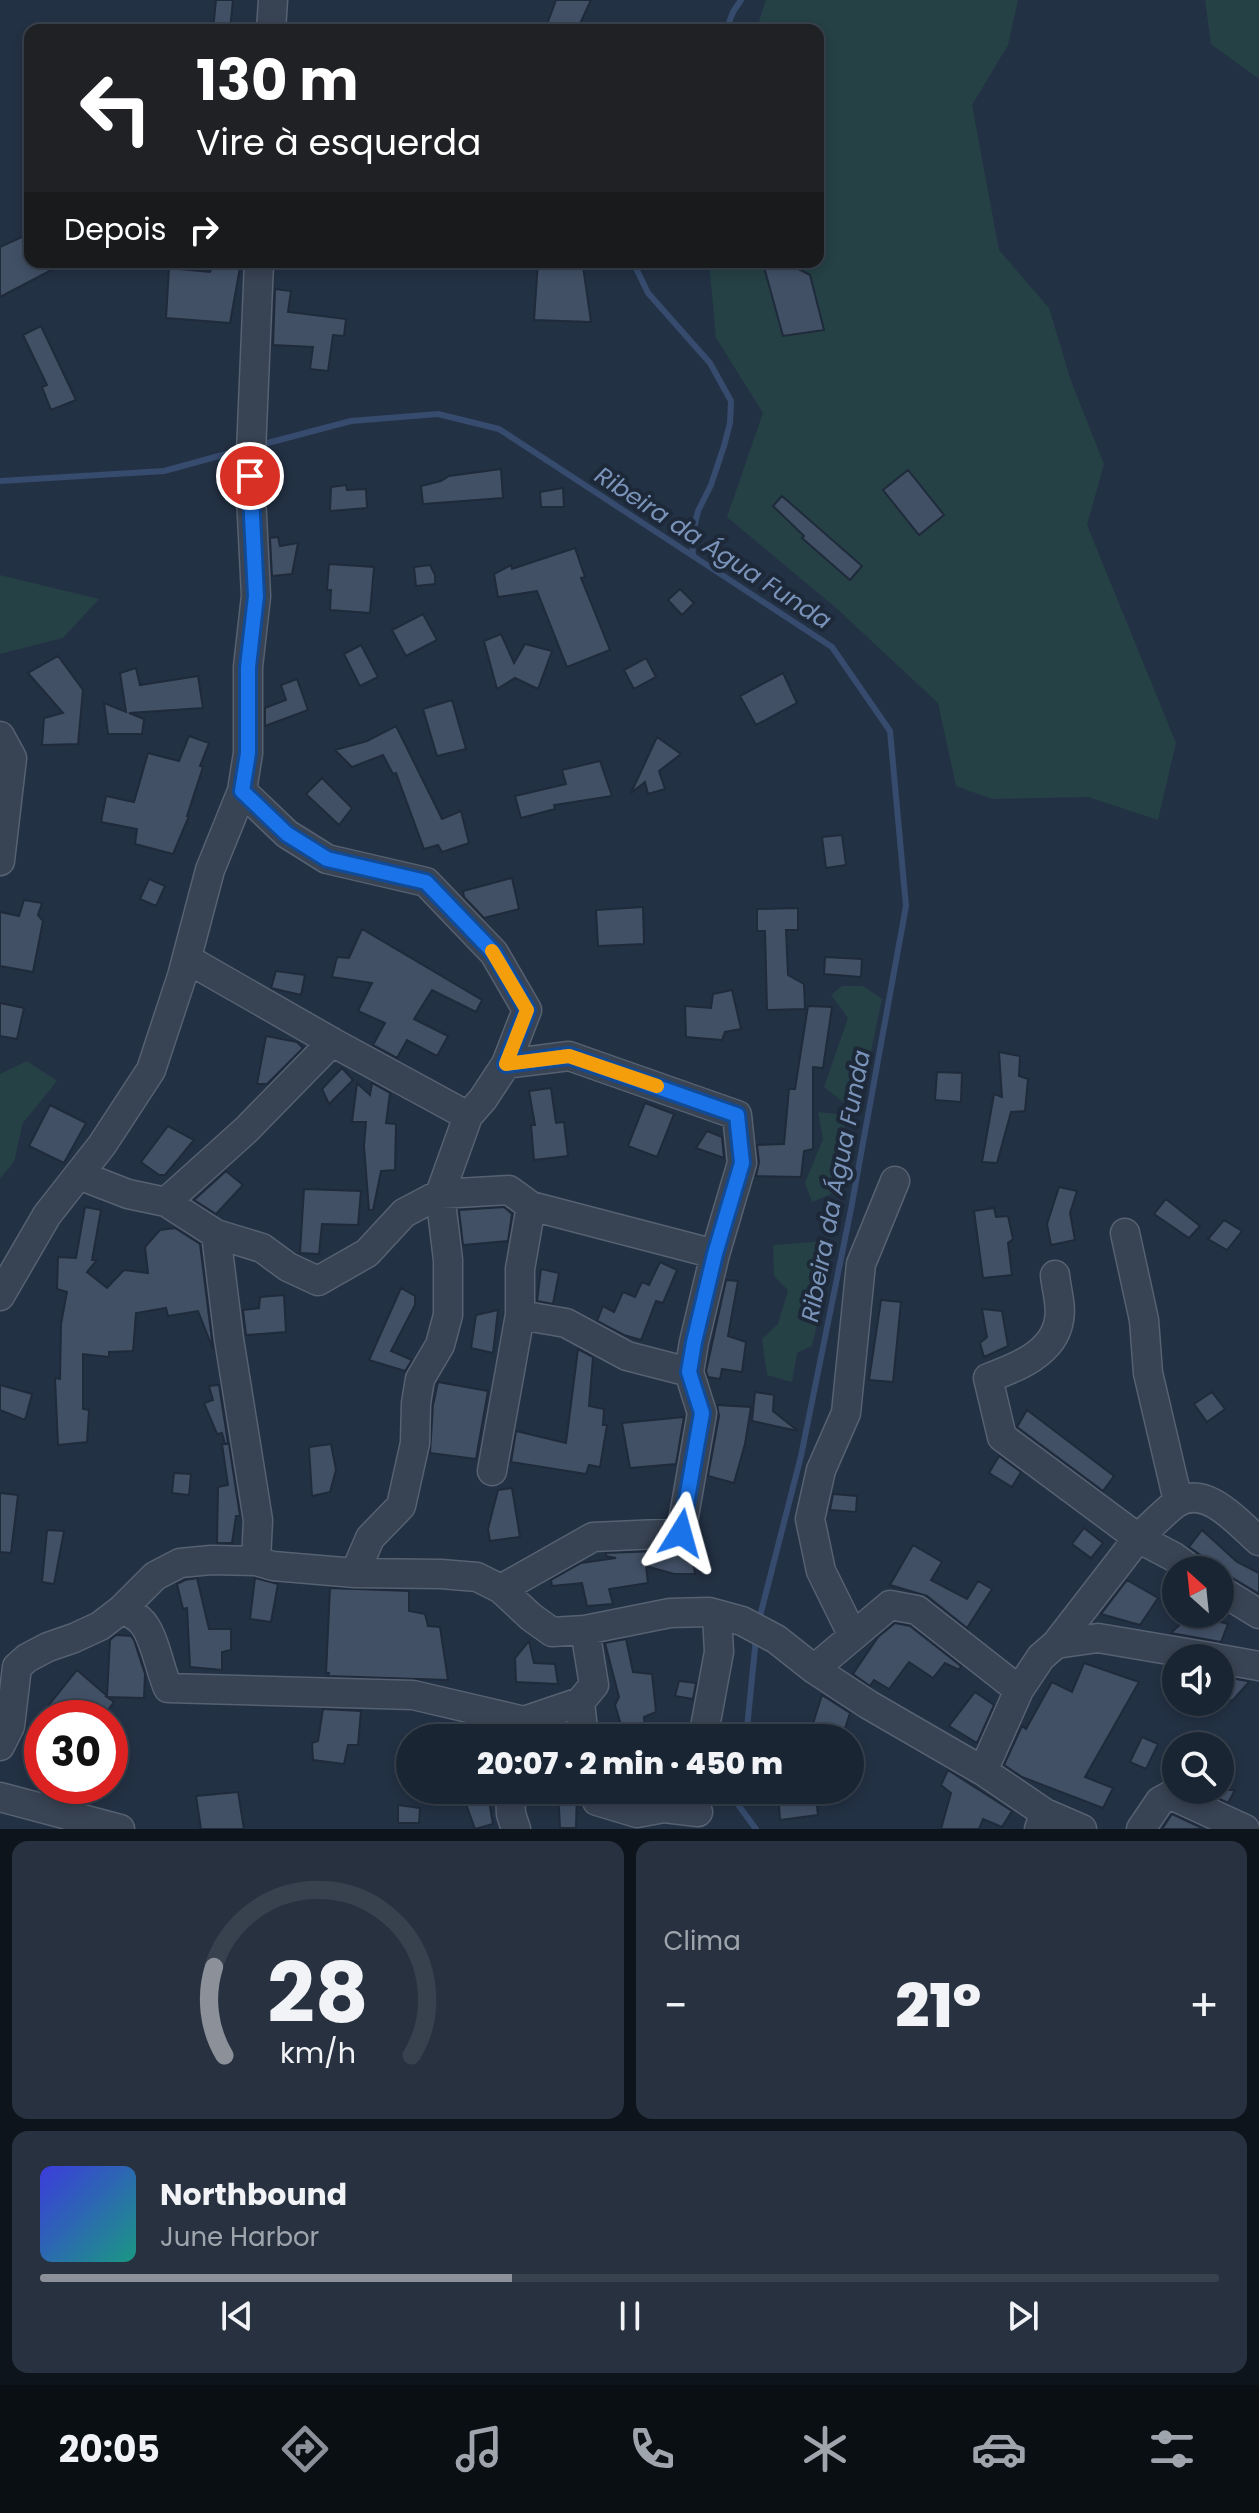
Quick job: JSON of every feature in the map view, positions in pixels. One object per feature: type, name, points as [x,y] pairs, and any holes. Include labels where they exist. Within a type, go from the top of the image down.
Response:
[{"type":"street","points":[[271,24],[273,0]]},
{"type":"street","points":[[0,1296],[47,1215],[102,1145],[151,1070],[187,959],[210,870],[242,791],[248,753],[248,667],[256,596],[250,476],[259,268]]},
{"type":"street","points":[[0,736],[12,758],[0,861]]},
{"type":"street","points":[[242,791],[287,834],[327,859],[426,882],[494,953],[527,1010],[506,1064],[468,1116],[440,1194],[448,1260],[448,1315],[440,1345],[420,1379],[415,1443],[401,1506],[370,1538],[355,1573]]},
{"type":"street","points":[[187,959],[468,1116]]},
{"type":"street","points":[[166,1202],[246,1130],[332,1042]]},
{"type":"street","points":[[501,1589],[593,1537],[681,1533],[702,1413],[689,1372],[715,1254],[742,1163],[737,1115],[569,1056],[506,1064]]},
{"type":"street","points":[[79,1175],[128,1194],[166,1202],[216,1234],[262,1248],[288,1267],[318,1281],[367,1253],[404,1213],[440,1194],[509,1190],[531,1206],[715,1254]]},
{"type":"street","points":[[853,1636],[821,1571],[810,1519],[821,1470],[846,1413],[861,1264],[895,1181]]},
{"type":"street","points":[[492,1471],[520,1315],[520,1269],[531,1206]]},
{"type":"street","points":[[1125,1233],[1144,1320],[1148,1373],[1178,1501]]},
{"type":"street","points":[[216,1234],[258,1520],[256,1561]]},
{"type":"street","points":[[1055,1275],[1059,1320],[1047,1346],[1016,1368],[988,1378],[1002,1437],[1138,1538],[1168,1556]]},
{"type":"street","points":[[520,1315],[566,1323],[627,1356],[689,1372]]},
{"type":"street","points":[[983,1771],[1019,1690],[1041,1657],[1056,1644],[1138,1538],[1178,1501],[1197,1497],[1215,1503],[1259,1541]]},
{"type":"street","points":[[0,1746],[10,1726],[17,1667],[48,1647],[100,1626],[155,1576],[180,1563],[256,1561],[273,1566],[355,1573],[441,1574],[477,1577],[501,1589],[552,1632],[585,1630],[670,1613],[709,1612],[742,1621],[776,1639],[814,1669],[869,1705],[983,1771],[1042,1821],[1082,1829]]},
{"type":"street","points":[[1234,1599],[1259,1614]]},
{"type":"street","points":[[814,1669],[890,1605],[917,1610],[1019,1690]]},
{"type":"street","points":[[122,1609],[139,1619],[151,1633],[168,1688],[413,1695],[503,1724]]},
{"type":"street","points":[[706,1724],[719,1652],[717,1615]]},
{"type":"street","points":[[534,1724],[580,1702],[594,1685],[585,1630]]},
{"type":"street","points":[[1056,1644],[1098,1638],[1162,1649]]},
{"type":"street","points":[[1234,1661],[1259,1666]]},
{"type":"street","points":[[580,1702],[582,1724]]},
{"type":"street","points":[[1141,1829],[1160,1801],[1171,1795],[1228,1825]]},
{"type":"street","points":[[0,1797],[120,1829]]},
{"type":"street","points":[[511,1804],[516,1829]]},
{"type":"street","points":[[607,1804],[637,1813],[664,1808],[698,1810]]},
{"type":"green space","points":[[766,0],[1018,0],[1008,45],[972,105],[999,250],[1049,308],[1071,381],[1104,464],[1087,525],[1176,743],[1158,820],[1088,797],[992,799],[956,786],[938,703],[835,607],[727,517],[763,413],[716,338],[710,268],[824,268],[824,24],[758,24]]},
{"type":"green space","points":[[1205,0],[1259,0],[1259,79],[1211,44]]},
{"type":"green space","points":[[0,575],[99,599],[63,638],[0,654]]},
{"type":"green space","points":[[842,986],[863,986],[882,999],[860,1104],[848,1106],[824,1087],[848,1018],[831,995]]},
{"type":"green space","points":[[27,1061],[57,1081],[23,1123],[14,1162],[0,1179],[0,1074]]},
{"type":"green space","points":[[818,1112],[846,1115],[838,1173],[831,1194],[812,1202],[805,1183],[823,1139]]},
{"type":"green space","points":[[826,1241],[832,1261],[812,1346],[797,1353],[792,1382],[767,1375],[762,1339],[778,1324],[788,1290],[774,1276],[773,1245]]},
{"type":"building","points":[[216,0],[233,0],[231,24],[214,24]]},
{"type":"building","points":[[556,0],[591,0],[580,24],[547,24]]},
{"type":"building","points":[[24,236],[24,268],[56,268],[0,297],[0,247]]},
{"type":"building","points":[[169,268],[210,272],[212,268],[240,268],[230,323],[166,318]]},
{"type":"building","points":[[538,268],[583,268],[591,322],[534,320]]},
{"type":"building","points":[[764,268],[797,268],[810,275],[824,330],[783,336]]},
{"type":"building","points":[[275,289],[291,291],[288,312],[346,319],[344,336],[333,335],[328,371],[310,369],[313,347],[273,345]]},
{"type":"building","points":[[41,326],[76,400],[51,410],[42,387],[47,385],[23,335]]},
{"type":"building","points":[[501,469],[503,498],[423,504],[421,486],[449,476]]},
{"type":"building","points":[[908,470],[944,515],[919,535],[883,490]]},
{"type":"building","points":[[346,485],[347,490],[366,489],[367,508],[330,511],[331,487]]},
{"type":"building","points":[[563,488],[564,507],[541,507],[540,492]]},
{"type":"building","points":[[782,496],[862,566],[850,580],[802,538],[804,536],[773,506]]},
{"type":"building","points":[[278,537],[280,546],[298,543],[292,574],[272,576],[270,538]]},
{"type":"building","points":[[575,548],[585,577],[581,578],[610,650],[567,667],[537,591],[498,597],[494,574],[511,565],[512,569]]},
{"type":"building","points":[[329,564],[374,567],[370,613],[330,610],[331,590],[327,590]]},
{"type":"building","points":[[430,565],[435,584],[416,586],[414,567]]},
{"type":"building","points":[[680,589],[694,603],[682,615],[668,600]]},
{"type":"building","points":[[423,614],[437,640],[406,656],[392,630]]},
{"type":"building","points":[[501,634],[514,663],[525,644],[552,651],[538,689],[515,678],[497,689],[484,641]]},
{"type":"building","points":[[361,645],[378,677],[360,686],[344,654]]},
{"type":"building","points":[[58,656],[83,690],[78,744],[42,745],[44,718],[63,713],[28,673]]},
{"type":"building","points":[[646,658],[656,677],[634,689],[624,670]]},
{"type":"building","points":[[136,668],[140,685],[198,676],[203,708],[129,713],[144,719],[142,734],[108,734],[104,703],[126,712],[120,673]]},
{"type":"building","points":[[783,673],[797,703],[756,725],[740,696]]},
{"type":"building","points":[[297,679],[308,710],[265,726],[265,708],[286,700],[281,685]]},
{"type":"building","points":[[452,700],[466,749],[437,756],[423,709]]},
{"type":"building","points":[[396,726],[442,819],[461,811],[469,843],[442,852],[438,845],[424,849],[396,773],[393,774],[383,755],[352,767],[335,750],[367,741]]},
{"type":"building","points":[[189,736],[209,743],[200,766],[203,767],[189,816],[173,854],[135,844],[137,829],[101,822],[106,796],[134,802],[148,753],[179,761]]},
{"type":"building","points":[[657,737],[681,754],[659,771],[665,789],[648,794],[645,782],[631,793]]},
{"type":"building","points":[[600,761],[612,796],[554,805],[555,809],[521,818],[515,796],[566,784],[562,770]]},
{"type":"building","points":[[322,778],[352,808],[339,825],[306,794]]},
{"type":"building","points":[[842,835],[846,865],[826,868],[822,837]]},
{"type":"building","points":[[512,878],[519,909],[484,918],[464,897],[463,891]]},
{"type":"building","points":[[149,879],[165,886],[156,906],[140,899]]},
{"type":"building","points":[[24,900],[42,903],[38,915],[43,921],[33,972],[0,966],[0,912],[19,916]]},
{"type":"building","points":[[643,907],[644,944],[598,946],[596,910]]},
{"type":"building","points":[[798,908],[798,930],[786,930],[788,975],[804,984],[805,1009],[767,1010],[765,931],[757,931],[757,909]]},
{"type":"building","points":[[362,929],[482,1000],[476,1012],[432,990],[414,1019],[448,1036],[437,1056],[407,1040],[397,1058],[373,1045],[385,1023],[358,1011],[372,983],[332,977],[337,957],[349,958]]},
{"type":"building","points":[[825,957],[862,959],[861,977],[824,974]]},
{"type":"building","points":[[276,971],[305,975],[301,995],[271,988]]},
{"type":"building","points":[[732,990],[741,1029],[725,1032],[722,1040],[686,1037],[685,1006],[711,1008],[713,994]]},
{"type":"building","points":[[0,1003],[24,1008],[17,1039],[0,1036]]},
{"type":"building","points":[[808,1006],[832,1007],[823,1068],[813,1067],[813,1149],[804,1151],[801,1177],[756,1176],[759,1162],[757,1145],[784,1144],[789,1089],[795,1089]]},
{"type":"building","points":[[266,1036],[297,1042],[303,1048],[267,1084],[257,1084]]},
{"type":"building","points":[[999,1052],[1020,1056],[1019,1076],[1028,1079],[1025,1111],[1011,1112],[997,1163],[982,1162],[994,1094],[1002,1097]]},
{"type":"building","points":[[342,1068],[353,1080],[329,1104],[322,1089]]},
{"type":"building","points":[[937,1072],[962,1073],[961,1102],[935,1100]]},
{"type":"building","points":[[357,1083],[370,1095],[372,1083],[390,1093],[386,1123],[396,1124],[395,1170],[381,1171],[373,1210],[369,1210],[364,1146],[366,1122],[352,1122]]},
{"type":"building","points":[[551,1088],[556,1123],[564,1122],[568,1156],[534,1160],[531,1125],[535,1125],[529,1091]]},
{"type":"building","points":[[645,1103],[674,1114],[657,1157],[628,1146]]},
{"type":"building","points":[[50,1105],[86,1123],[64,1163],[29,1146]]},
{"type":"building","points":[[168,1126],[194,1140],[165,1175],[159,1175],[141,1162]]},
{"type":"building","points":[[707,1131],[722,1137],[724,1158],[696,1148]]},
{"type":"building","points":[[226,1171],[243,1185],[216,1214],[194,1200]]},
{"type":"building","points":[[1059,1187],[1077,1191],[1070,1213],[1075,1240],[1051,1245],[1047,1224]]},
{"type":"building","points":[[304,1189],[361,1191],[358,1225],[322,1224],[319,1254],[300,1253]]},
{"type":"building","points":[[1166,1199],[1200,1226],[1189,1238],[1154,1214]]},
{"type":"building","points":[[85,1207],[101,1210],[92,1260],[97,1260],[87,1272],[107,1288],[124,1270],[148,1273],[145,1247],[160,1230],[175,1228],[200,1244],[213,1349],[198,1311],[168,1316],[166,1308],[136,1313],[133,1351],[109,1352],[109,1357],[83,1354],[83,1409],[89,1410],[87,1442],[58,1445],[55,1378],[60,1379],[61,1324],[67,1292],[57,1289],[58,1257],[76,1258]]},
{"type":"building","points":[[504,1207],[512,1214],[508,1241],[463,1245],[459,1210]]},
{"type":"building","points":[[994,1208],[996,1217],[1008,1216],[1013,1239],[1008,1243],[1012,1275],[983,1278],[974,1211]]},
{"type":"building","points":[[1224,1220],[1242,1231],[1227,1250],[1208,1239]]},
{"type":"building","points":[[660,1262],[677,1270],[663,1303],[656,1301],[641,1340],[597,1321],[603,1306],[614,1312],[623,1292],[635,1297],[642,1282],[649,1285]]},
{"type":"building","points":[[541,1269],[559,1273],[553,1304],[537,1301]]},
{"type":"building","points":[[726,1280],[738,1281],[728,1336],[746,1342],[742,1372],[722,1369],[720,1379],[708,1377],[706,1371]]},
{"type":"building","points":[[401,1288],[415,1296],[415,1305],[391,1351],[412,1360],[405,1371],[369,1360]]},
{"type":"building","points":[[284,1295],[286,1332],[246,1335],[243,1310],[259,1308],[260,1297]]},
{"type":"building","points":[[881,1300],[901,1302],[893,1382],[869,1380]]},
{"type":"building","points":[[982,1309],[1002,1311],[1008,1346],[984,1357],[980,1343],[987,1337]]},
{"type":"building","points":[[498,1310],[493,1353],[471,1348],[476,1315]]},
{"type":"building","points":[[578,1349],[593,1357],[589,1406],[604,1409],[603,1425],[607,1425],[600,1467],[589,1465],[586,1474],[511,1462],[516,1431],[566,1443]]},
{"type":"building","points":[[438,1382],[488,1391],[476,1459],[430,1453]]},
{"type":"building","points":[[0,1385],[32,1394],[25,1420],[0,1410]]},
{"type":"building","points":[[219,1385],[228,1443],[225,1444],[222,1433],[217,1434],[204,1403],[213,1400],[209,1386]]},
{"type":"building","points":[[755,1392],[774,1395],[773,1411],[798,1431],[752,1421]]},
{"type":"building","points":[[1212,1392],[1225,1409],[1207,1422],[1194,1404]]},
{"type":"building","points":[[717,1405],[751,1407],[734,1483],[708,1476],[719,1416]]},
{"type":"building","points":[[1027,1410],[1114,1476],[1103,1491],[1017,1427]]},
{"type":"building","points":[[684,1417],[676,1464],[630,1468],[622,1423]]},
{"type":"building","points":[[222,1444],[229,1444],[240,1516],[236,1516],[232,1543],[217,1543],[218,1487],[228,1485]]},
{"type":"building","points":[[331,1444],[336,1470],[330,1492],[312,1496],[309,1447]]},
{"type":"building","points":[[999,1456],[1021,1472],[1012,1487],[989,1473]]},
{"type":"building","points":[[174,1473],[191,1474],[189,1495],[172,1493]]},
{"type":"building","points":[[512,1488],[520,1537],[490,1541],[488,1529],[498,1490]]},
{"type":"building","points":[[0,1493],[18,1495],[11,1553],[0,1552]]},
{"type":"building","points":[[833,1494],[857,1496],[856,1512],[830,1510]]},
{"type":"building","points":[[1084,1528],[1103,1543],[1091,1558],[1072,1544]]},
{"type":"building","points":[[47,1530],[64,1531],[54,1584],[42,1582]]},
{"type":"building","points":[[1202,1530],[1230,1556],[1202,1556],[1189,1547]]},
{"type":"building","points":[[913,1545],[942,1562],[931,1580],[967,1599],[978,1581],[992,1589],[967,1628],[927,1596],[890,1585]]},
{"type":"building","points":[[691,1547],[695,1574],[674,1574],[646,1566],[648,1583],[609,1589],[613,1604],[587,1606],[582,1583],[552,1586],[551,1580],[581,1563],[616,1558],[606,1556],[606,1553]]},
{"type":"building","points":[[1234,1559],[1259,1573],[1259,1594],[1234,1579]]},
{"type":"building","points":[[197,1578],[209,1629],[231,1629],[231,1650],[222,1652],[222,1670],[190,1667],[187,1608],[183,1609],[177,1584]]},
{"type":"building","points":[[255,1578],[278,1584],[271,1622],[250,1619]]},
{"type":"building","points":[[1127,1580],[1158,1598],[1140,1625],[1101,1614]]},
{"type":"building","points":[[330,1588],[409,1591],[409,1611],[425,1614],[428,1626],[440,1627],[448,1680],[328,1676]]},
{"type":"building","points":[[895,1623],[910,1626],[961,1666],[959,1670],[945,1663],[933,1678],[909,1662],[889,1689],[874,1680],[870,1686],[853,1674],[878,1637]]},
{"type":"building","points":[[1176,1628],[1226,1628],[1221,1642],[1171,1633]]},
{"type":"building","points":[[116,1635],[131,1636],[134,1640],[145,1674],[144,1698],[53,1700],[77,1670],[107,1696],[110,1640]]},
{"type":"building","points":[[626,1639],[633,1672],[652,1674],[656,1712],[644,1717],[645,1724],[621,1724],[615,1705],[619,1697],[605,1643]]},
{"type":"building","points":[[529,1641],[534,1663],[555,1664],[558,1684],[516,1682],[515,1658]]},
{"type":"building","points":[[1084,1663],[1139,1682],[1085,1777],[1113,1788],[1103,1808],[1022,1777],[1004,1765],[1022,1726],[1026,1729],[1052,1682],[1072,1692]]},
{"type":"building","points":[[1234,1679],[1249,1682],[1234,1699]]},
{"type":"building","points":[[679,1681],[696,1683],[693,1699],[675,1696]]},
{"type":"building","points":[[975,1692],[994,1705],[977,1743],[949,1726]]},
{"type":"building","points":[[822,1695],[850,1713],[846,1724],[813,1724]]},
{"type":"building","points":[[323,1709],[361,1711],[358,1745],[348,1745],[344,1764],[313,1760],[312,1743],[318,1741]]},
{"type":"building","points":[[1142,1737],[1158,1744],[1146,1769],[1130,1762]]},
{"type":"building","points":[[948,1770],[1012,1811],[1002,1827],[983,1819],[979,1829],[941,1829],[951,1793],[941,1785]]},
{"type":"building","points":[[238,1792],[244,1829],[201,1829],[196,1796]]},
{"type":"building","points":[[466,1804],[489,1804],[493,1824],[475,1829]]},
{"type":"building","points":[[559,1804],[577,1804],[576,1828],[560,1828]]},
{"type":"building","points":[[779,1804],[817,1804],[818,1815],[780,1820]]},
{"type":"building","points":[[398,1805],[420,1808],[419,1823],[398,1823]]},
{"type":"building","points":[[1172,1814],[1204,1829],[1162,1829]]},
{"type":"waterway","points":[[728,24],[741,0]]},
{"type":"waterway","points":[[636,268],[648,293],[710,363],[731,401],[724,446],[711,485],[698,511],[692,537],[693,556]]},
{"type":"waterway","name":"Ribeira da Água Funda","points":[[260,445],[351,421],[438,414],[499,429],[832,647],[890,731],[906,906],[851,1209],[801,1456],[759,1620]]},
{"type":"waterway","name":"Ribeira da Água Funda","points":[[0,481],[164,471],[241,450]]},
{"type":"waterway","name":"Ribeira da Água Funda","points":[[747,1724],[756,1638]]},
{"type":"waterway","name":"Ribeira da Água Funda","points":[[739,1804],[756,1829]]},
{"type":"slow traffic","points":[[492,951],[527,1010],[506,1064],[569,1056],[657,1086]]},
{"type":"route","points":[[250,476],[256,596],[248,667],[248,753],[242,791],[287,834],[327,859],[426,882],[494,953],[527,1010],[506,1064],[569,1056],[737,1115],[742,1163],[721,1230],[689,1372],[702,1413],[681,1533]]}]
